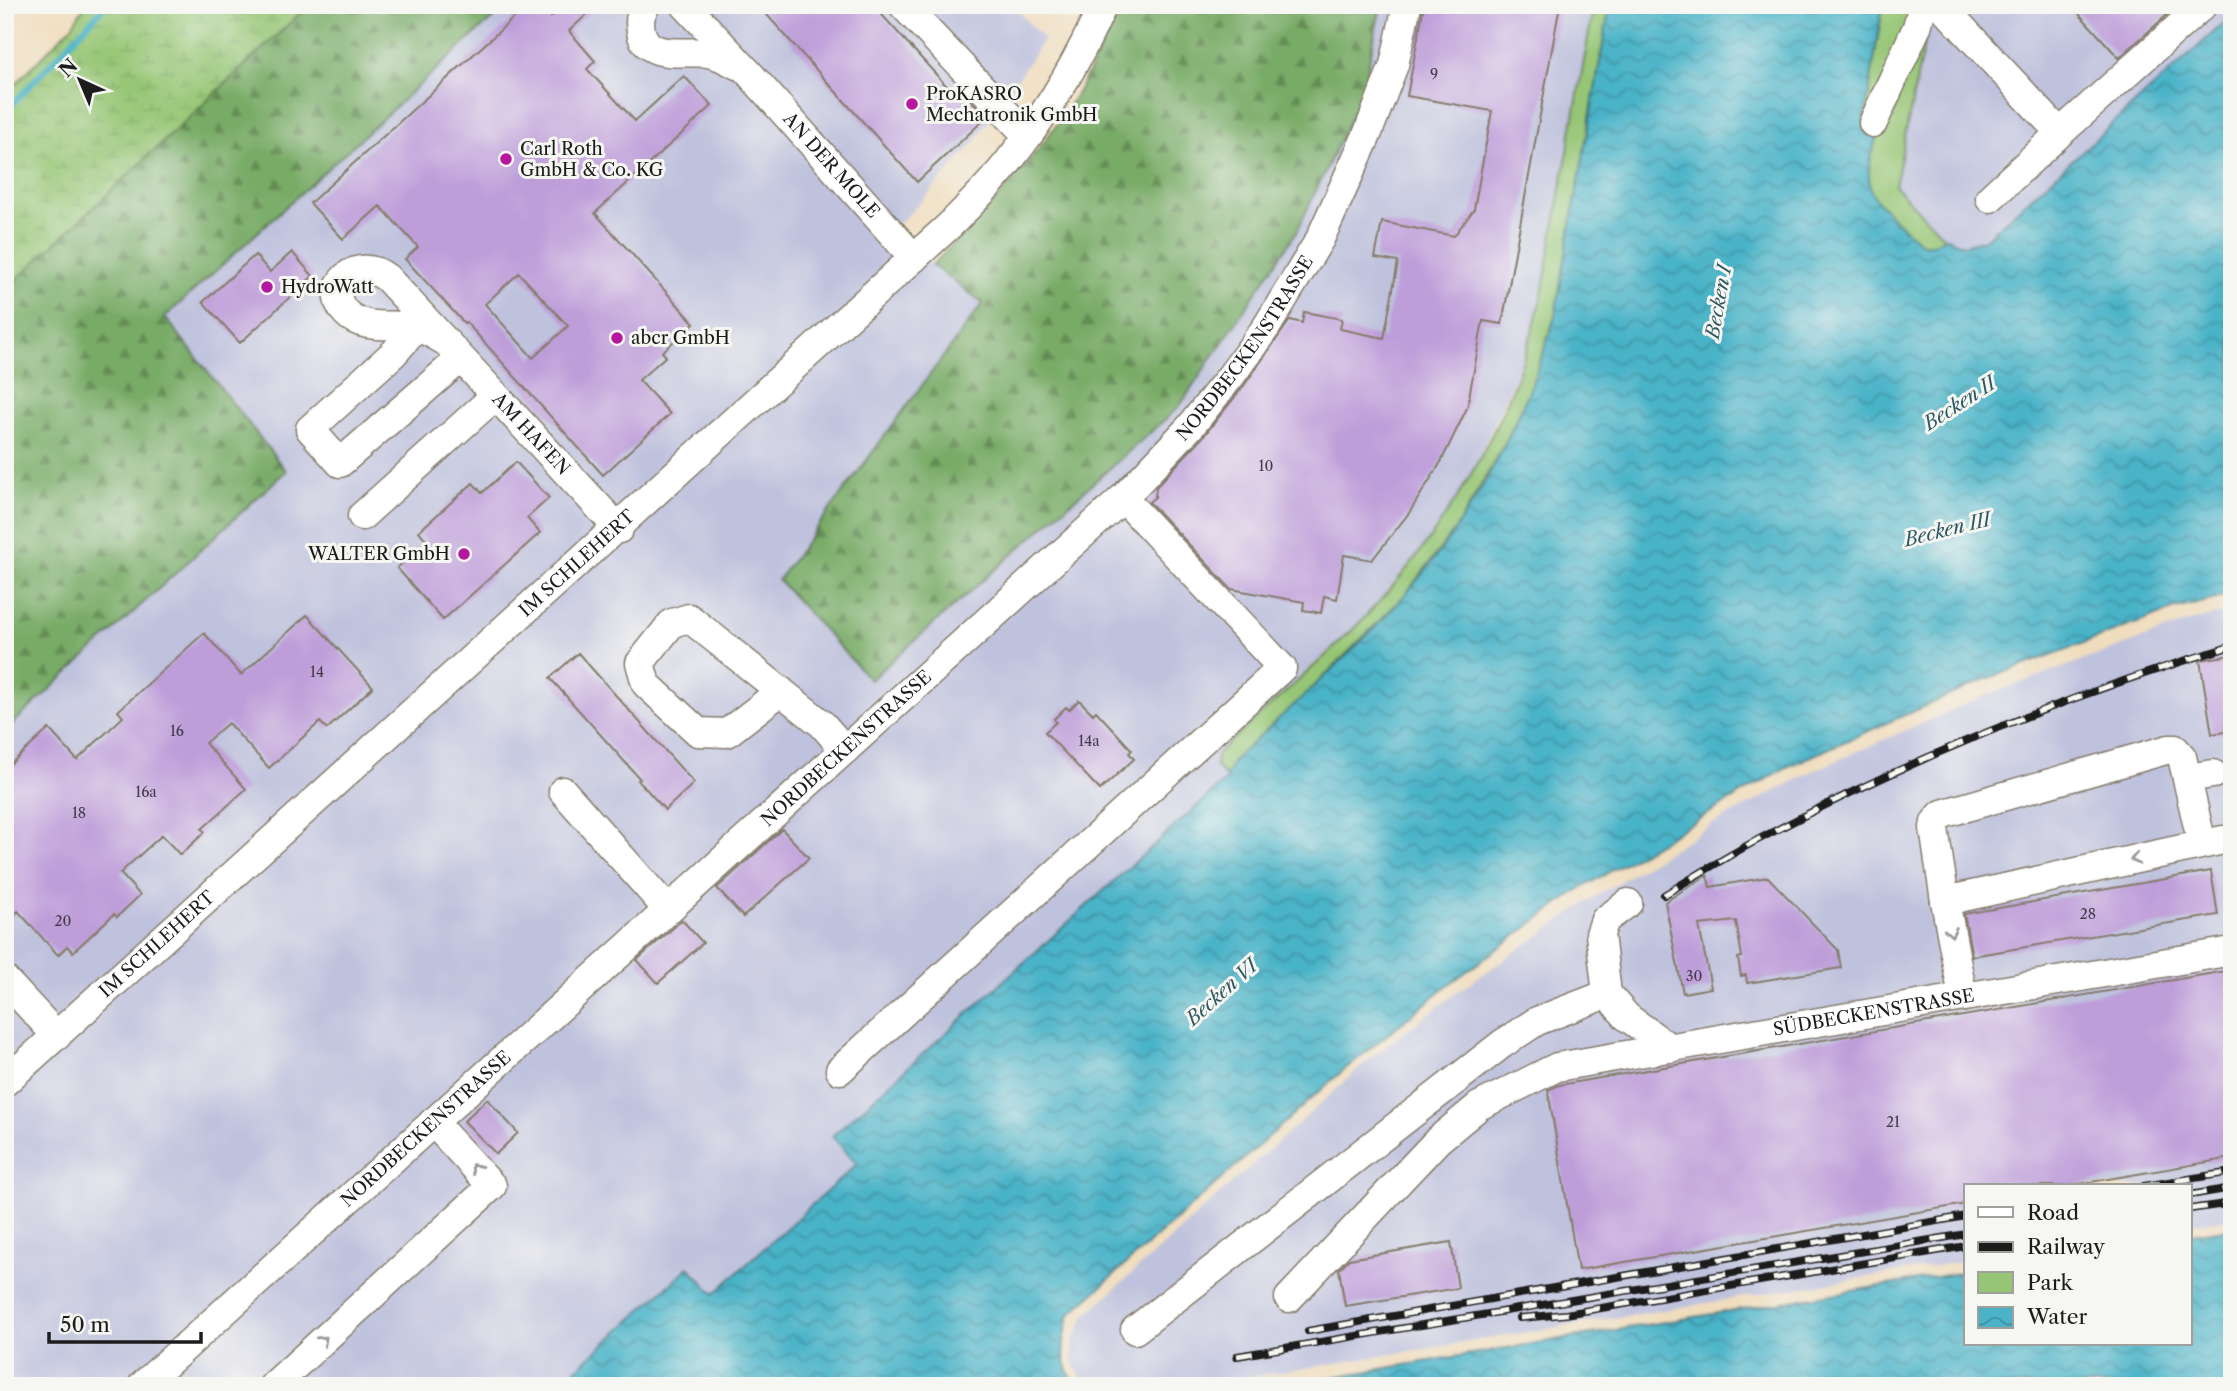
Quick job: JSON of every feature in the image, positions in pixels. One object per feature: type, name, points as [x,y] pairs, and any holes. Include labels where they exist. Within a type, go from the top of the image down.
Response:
[{"type":"street","name":"AN DER MOLE","points":[[646,5],[639,22],[642,36],[652,48],[672,53],[708,53],[728,60],[748,72]]},
{"type":"street","name":"AN DER MOLE","points":[[685,5],[914,258]]},
{"type":"street","points":[[903,5],[1027,135]]},
{"type":"street","name":"IM SCHLEHERT","points":[[5,1082],[950,225],[996,176],[1058,91],[1092,31],[1103,5]]},
{"type":"street","name":"NORDBECKENSTRASSE","points":[[142,1386],[438,1127],[668,910],[1123,498],[1190,428],[1268,326],[1320,239],[1367,135],[1394,65],[1407,5]]},
{"type":"street","points":[[1872,123],[1917,27],[1923,5]]},
{"type":"street","points":[[1941,5],[2060,134]]},
{"type":"street","points":[[1990,198],[2203,5]]},
{"type":"street","name":"AM HAFEN","points":[[451,349],[428,330],[359,322],[346,313],[338,300],[339,285],[361,268],[379,271],[619,528]]},
{"type":"street","points":[[417,327],[394,353],[310,429],[340,463],[451,349]]},
{"type":"street","points":[[362,516],[495,396]]},
{"type":"street","points":[[840,1070],[1282,668],[1123,498]]},
{"type":"street","points":[[781,691],[727,733],[698,732],[646,684],[640,663],[672,623],[689,618],[781,691],[822,724],[845,750]]},
{"type":"street","points":[[1945,901],[2212,842],[2200,776],[2180,752],[2169,749],[1942,814],[1935,822],[1934,828],[1945,901],[1964,998]]},
{"type":"street","points":[[564,792],[668,910]]},
{"type":"street","points":[[1628,903],[1605,920],[1600,934],[1607,994],[1627,1017],[1670,1048]]},
{"type":"street","name":"SÜDBECKENSTRASSE","points":[[1289,1298],[1438,1140],[1479,1106],[1557,1067],[2232,951]]},
{"type":"street","points":[[5,980],[57,1036]]},
{"type":"street","points":[[1135,1330],[1502,1044],[1537,1021],[1607,994]]},
{"type":"street","points":[[273,1386],[492,1186],[438,1127]]},
{"type":"shaded area","points":[[507,5],[1012,5],[1044,39],[974,143],[895,227],[932,265],[984,302],[778,580],[1363,91],[1381,5],[1594,5],[1532,340],[1468,481],[1437,531],[1364,618],[1220,751],[1216,766],[1227,779],[833,1135],[858,1163],[713,1294],[688,1268],[558,1386],[5,1386],[5,731],[285,471],[165,318]]},
{"type":"shaded area","points":[[1915,5],[2232,5],[2232,16],[1985,239],[1964,245],[1944,237],[1895,187]]},
{"type":"shaded area","points":[[2232,610],[2232,1218],[2192,1224],[2192,1184],[1964,1184],[1964,1261],[1196,1386],[1090,1386],[1081,1377],[1073,1362],[1073,1342],[1085,1316],[1372,1057],[1460,990],[1590,900],[1713,824],[1813,771],[1979,698],[2186,623]]},
{"type":"green space","points":[[85,5],[309,5],[5,290],[5,95],[72,26]]},
{"type":"green space","points":[[309,5],[507,5],[165,317],[286,471],[5,731],[5,290]]},
{"type":"green space","points":[[1122,5],[1381,5],[1363,91],[1297,231],[1179,407],[870,680],[778,580],[983,303],[932,265],[989,207],[1041,146],[1079,90]]},
{"type":"green space","points":[[1594,5],[1610,5],[1555,316],[1531,388],[1507,439],[1458,525],[1404,596],[1225,776],[1216,766],[1220,751],[1330,651],[1396,583],[1451,508],[1496,427],[1530,340],[1542,295]]},
{"type":"green space","points":[[1883,5],[1915,5],[1928,23],[1895,186],[1944,237],[1932,244],[1919,241],[1895,220],[1874,196],[1869,183],[1869,167],[1879,127],[1864,122]]},
{"type":"water","points":[[1610,5],[1883,5],[1864,122],[1879,127],[1869,167],[1871,191],[1912,236],[1924,244],[1935,243],[1944,237],[1964,245],[1985,239],[2232,16],[2232,595],[2175,609],[1984,680],[1789,766],[1577,891],[1448,985],[1339,1074],[1070,1314],[1064,1351],[1067,1367],[1076,1386],[558,1386],[689,1267],[714,1294],[857,1164],[832,1136],[1227,779],[1225,776],[1235,759],[1364,638],[1429,565],[1453,533],[1495,464],[1543,354],[1555,316]]},
{"type":"water","points":[[2232,1228],[2232,1386],[1278,1386],[1964,1272],[1964,1346],[2192,1346],[2192,1234]]},
{"type":"building","name":"Carl Roth GmbH & Co. KG","points":[[528,5],[541,5],[551,17],[565,5],[597,5],[569,31],[595,61],[587,69],[635,121],[684,76],[712,106],[595,213],[694,323],[662,352],[666,356],[639,380],[670,414],[603,475],[466,322],[464,323],[405,259],[418,247],[380,206],[343,239],[310,203]],"holes":[[[519,273],[568,326],[533,358],[485,304]]]},
{"type":"building","name":"ProKASRO Mechatronik GmbH","points":[[758,5],[873,5],[952,92],[958,87],[987,117],[917,182]]},
{"type":"building","points":[[1424,5],[1560,5],[1502,324],[1483,321],[1467,408],[1441,462],[1409,513],[1372,560],[1344,555],[1337,599],[1324,596],[1321,613],[1303,610],[1304,602],[1231,589],[1149,502],[1155,497],[1156,487],[1202,438],[1243,387],[1290,320],[1302,323],[1304,312],[1342,319],[1340,329],[1384,338],[1398,262],[1375,258],[1382,222],[1454,236],[1474,209],[1492,111],[1407,96]]},
{"type":"building","points":[[2071,5],[2178,5],[2119,58]]},
{"type":"building","points":[[292,252],[313,276],[240,343],[203,302],[255,255],[270,272]]},
{"type":"building","name":"WALTER GmbH","points":[[516,462],[549,498],[527,518],[540,533],[443,620],[397,568],[427,541],[419,531],[473,483],[482,493]]},
{"type":"building","points":[[307,615],[373,687],[327,729],[320,722],[269,768],[228,723],[205,743],[246,789],[202,829],[205,832],[180,855],[162,835],[120,873],[140,895],[117,917],[114,914],[73,952],[67,946],[58,955],[18,911],[5,924],[5,769],[49,729],[77,760],[123,717],[118,711],[204,633],[241,675]]},
{"type":"building","points":[[578,653],[694,783],[665,810],[550,678]]},
{"type":"building","points":[[2232,655],[2232,731],[2212,734],[2200,660]]},
{"type":"building","points":[[1079,700],[1093,714],[1096,711],[1132,750],[1129,753],[1134,759],[1100,790],[1045,732],[1066,707],[1069,710]]},
{"type":"building","points":[[782,829],[809,858],[743,917],[717,888]]},
{"type":"building","points":[[2211,871],[2218,915],[1972,956],[1964,914]]},
{"type":"building","points":[[1707,875],[1710,887],[1768,877],[1838,950],[1841,968],[1747,983],[1746,975],[1741,976],[1738,958],[1742,957],[1736,921],[1699,925],[1711,988],[1683,993],[1665,902]]},
{"type":"building","points":[[682,920],[703,943],[658,983],[637,960]]},
{"type":"building","points":[[2232,970],[2232,1158],[2079,1184],[1964,1184],[1964,1204],[1578,1270],[1548,1090],[1559,1085]]},
{"type":"building","points":[[487,1099],[518,1133],[496,1154],[464,1121]]},
{"type":"building","points":[[1451,1242],[1458,1288],[1345,1306],[1339,1269],[1349,1259]]},
{"type":"waterway","points":[[5,112],[106,5]]},
{"type":"railway","points":[[1664,895],[1750,844],[1926,758],[2108,686],[2232,646]]},
{"type":"railway","points":[[2157,1184],[2232,1172]]},
{"type":"railway","points":[[2192,1195],[2232,1188]]},
{"type":"railway","points":[[2192,1209],[2232,1203]]},
{"type":"railway","points":[[1308,1331],[1964,1216]]},
{"type":"railway","points":[[1237,1356],[1964,1234]]},
{"type":"railway","points":[[1520,1318],[1566,1314],[1964,1246]]},
{"type":"place","name":"ProKASRO Mechatronik GmbH","points":[[912,104]]},
{"type":"place","name":"Carl Roth GmbH & Co. KG","points":[[506,159]]},
{"type":"place","name":"HydroWatt","points":[[267,287]]},
{"type":"place","name":"abcr GmbH","points":[[617,338]]},
{"type":"place","name":"WALTER GmbH","points":[[464,554]]},
{"type":"water label","name":"Becken I","points":[[1718,302]]},
{"type":"water label","name":"Becken II","points":[[1959,403]]},
{"type":"water label","name":"Becken III","points":[[1947,529]]},
{"type":"water label","name":"Becken VI","points":[[1221,992]]}]
